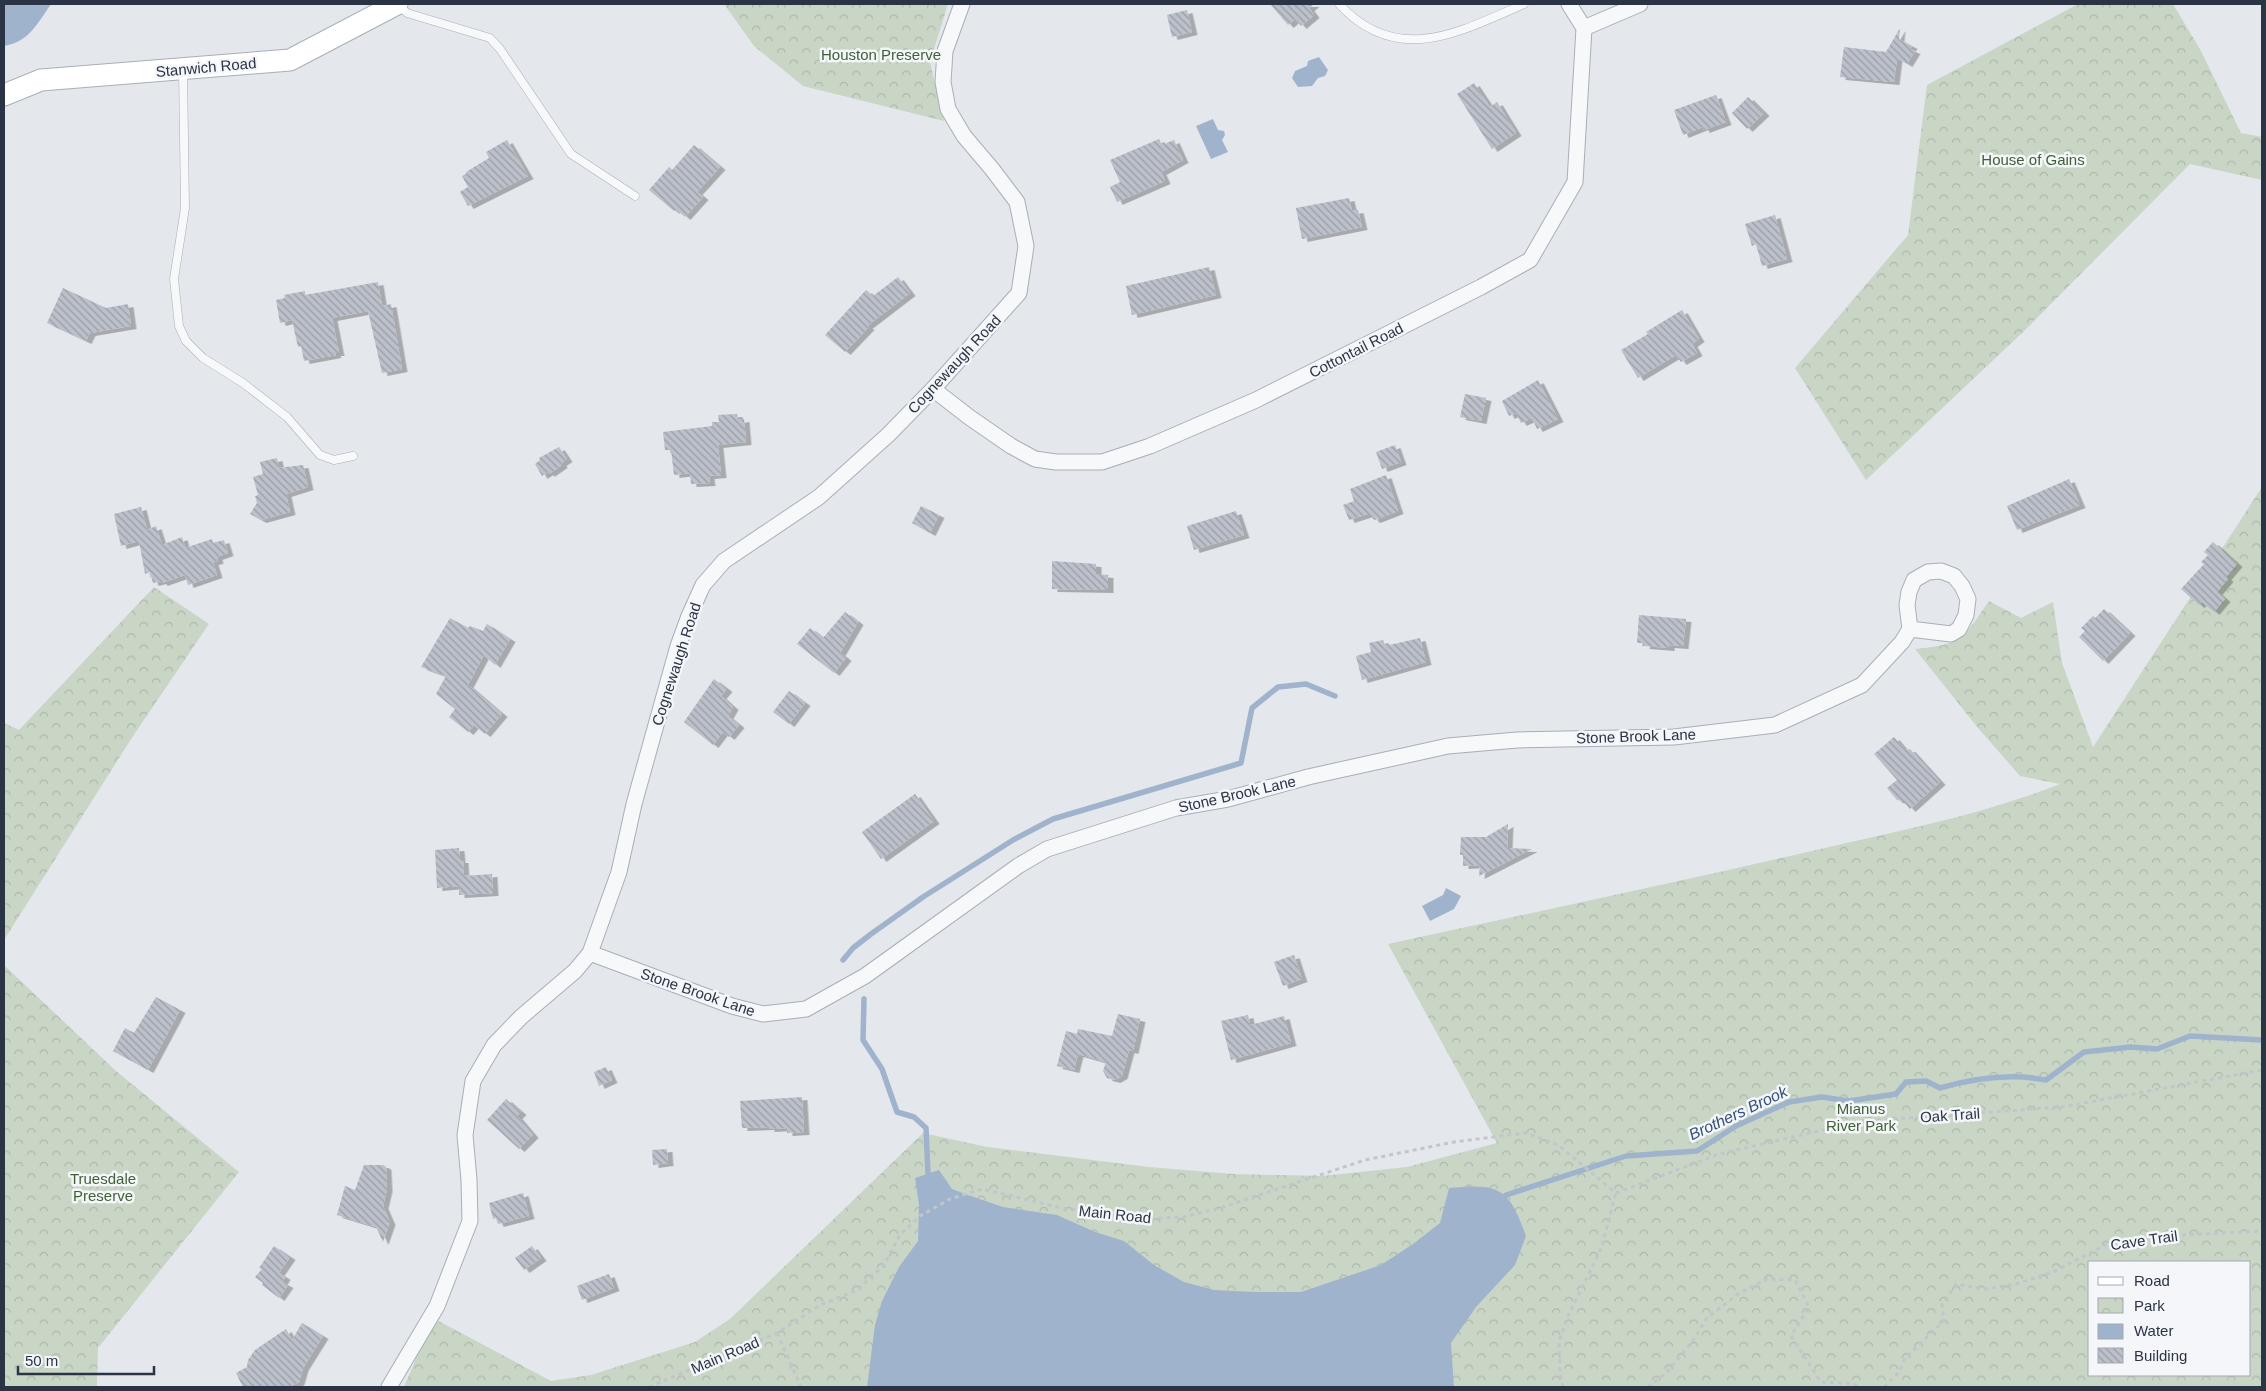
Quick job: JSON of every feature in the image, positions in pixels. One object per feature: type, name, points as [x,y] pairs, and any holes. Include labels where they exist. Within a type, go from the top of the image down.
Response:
[{"type":"street","name":"Stanwich Road","points":[[4,94],[41,80],[290,60],[398,4]]},
{"type":"street","name":"Cognewaugh Road","points":[[389,1387],[437,1306],[470,1221],[465,1135],[473,1081],[494,1044],[521,1017],[575,971],[590,953],[619,872],[634,804],[678,646],[688,616],[703,585],[724,561],[818,497],[888,435],[933,389],[1019,293],[1026,246],[1017,202],[964,136],[948,109],[943,82],[945,51],[962,4]]},
{"type":"street","points":[[1569,4],[1584,28],[1640,4]]},
{"type":"street","name":"Cottontail Road","points":[[933,389],[1011,446],[1035,459],[1056,462],[1102,462],[1150,446],[1256,400],[1481,287],[1530,260],[1575,182],[1584,28]]},
{"type":"street","points":[[1941,571],[1954,576],[1962,586],[1968,599],[1966,615],[1959,629],[1951,634],[1910,629],[1907,605],[1909,592],[1914,580],[1928,572],[1941,571]]},
{"type":"street","name":"Stone Brook Lane","points":[[590,953],[732,1006],[763,1014],[806,1009],[865,976],[1002,877],[1047,849],[1176,808],[1228,799],[1308,777],[1448,746],[1518,740],[1674,737],[1776,725],[1862,685],[1902,642],[1910,629]]},
{"type":"lane","points":[[398,4],[407,14],[490,38],[500,49],[571,154],[635,196]]},
{"type":"lane","points":[[1339,4],[1348,13],[1378,33],[1400,40],[1434,39],[1468,28],[1524,4]]},
{"type":"lane","points":[[183,69],[185,208],[174,278],[179,326],[186,341],[203,358],[288,417],[320,455],[334,460],[353,456]]},
{"type":"path","name":"Oak Trail","points":[[1616,1193],[1719,1154],[1862,1121],[2062,1107],[2262,1070]]},
{"type":"path","name":"Main Road","points":[[649,1387],[777,1334],[820,1305],[857,1290],[884,1264],[900,1235],[920,1216],[950,1199],[982,1189],[1062,1208],[1121,1217],[1141,1219],[1183,1217],[1223,1207],[1365,1160],[1454,1142],[1526,1132],[1558,1145],[1616,1193]]},
{"type":"path","points":[[1563,1387],[1560,1372],[1559,1341],[1568,1316],[1601,1249],[1616,1193]]},
{"type":"path","name":"Cave Trail","points":[[1884,1387],[1899,1372],[1905,1358],[1944,1321],[1942,1305],[1956,1284],[1984,1289],[2016,1284],[2053,1272],[2111,1242],[2184,1235],[2262,1231]]},
{"type":"path","points":[[1648,1387],[1667,1372],[1692,1342],[1707,1318],[1738,1294],[1766,1279],[1795,1280],[1809,1307],[1791,1336],[1821,1382],[1853,1384],[1862,1387]]},
{"type":"path","points":[[777,1334],[801,1387]]},
{"type":"green space","name":"Houston Preserve","points":[[724,4],[948,4],[930,62],[944,121],[803,86],[754,46]]},
{"type":"green space","name":"House of Gains","points":[[2078,4],[2173,4],[2201,51],[2241,133],[2262,137],[2262,180],[2190,164],[2021,334],[1866,480],[1795,368],[1908,235],[1927,85]]},
{"type":"green space","name":"Mianus River Park","points":[[2262,487],[2262,1387],[404,1387],[433,1318],[551,1381],[591,1375],[695,1342],[730,1319],[923,1133],[987,1147],[1149,1167],[1233,1174],[1322,1176],[1407,1167],[1497,1143],[1388,944],[1909,829],[2000,805],[2060,784],[2020,776],[1978,728],[1915,649],[1942,645],[1960,638],[1973,624],[1989,601],[2021,618],[2053,602],[2062,663],[2093,747]]},
{"type":"green space","points":[[154,587],[209,624],[133,736],[4,940],[4,723],[19,730]]},
{"type":"green space","name":"Truesdale Preserve","points":[[4,965],[116,1071],[239,1172],[98,1348],[97,1387],[4,1387]]},
{"type":"water","points":[[4,4],[51,4],[32,31],[20,41],[4,46]]},
{"type":"water","points":[[1319,57],[1328,70],[1325,76],[1318,78],[1312,86],[1298,87],[1292,78],[1295,71],[1307,66],[1308,61]]},
{"type":"water","points":[[1213,119],[1218,130],[1224,131],[1225,135],[1222,140],[1228,152],[1211,159],[1196,126]]},
{"type":"water","points":[[1446,888],[1461,896],[1454,909],[1430,921],[1422,906],[1443,895]]},
{"type":"water","points":[[939,1170],[952,1189],[1003,1207],[1057,1215],[1095,1232],[1124,1241],[1154,1265],[1184,1282],[1214,1290],[1301,1292],[1381,1265],[1440,1223],[1449,1188],[1480,1187],[1491,1188],[1500,1192],[1508,1198],[1514,1208],[1526,1236],[1515,1265],[1476,1307],[1451,1343],[1454,1387],[867,1387],[875,1325],[882,1301],[899,1267],[918,1241],[919,1205],[915,1178]]},
{"type":"building","points":[[1270,4],[1314,4],[1309,8],[1314,15],[1301,26],[1295,19],[1288,25]]},
{"type":"building","points":[[1187,10],[1192,32],[1172,37],[1167,15]]},
{"type":"building","points":[[1900,28],[1899,39],[1912,46],[1910,49],[1915,51],[1907,64],[1897,58],[1894,82],[1840,77],[1844,47],[1886,52]]},
{"type":"building","points":[[1474,83],[1490,107],[1497,102],[1516,133],[1492,149],[1457,94]]},
{"type":"building","points":[[1716,95],[1726,122],[1704,130],[1703,127],[1683,135],[1674,110]]},
{"type":"building","points":[[1748,97],[1764,113],[1747,129],[1732,113]]},
{"type":"building","points":[[1159,139],[1162,145],[1174,140],[1183,160],[1161,172],[1165,181],[1117,202],[1110,187],[1120,182],[1110,160]]},
{"type":"building","points":[[507,140],[528,176],[468,206],[460,192],[468,187],[462,176],[489,158],[486,152]]},
{"type":"building","points":[[694,145],[720,167],[697,192],[703,197],[685,217],[676,209],[674,211],[649,190],[669,167],[672,170]]},
{"type":"building","points":[[1349,198],[1352,211],[1358,210],[1362,227],[1302,239],[1296,208]]},
{"type":"building","points":[[1775,215],[1787,259],[1762,266],[1756,244],[1752,246],[1745,224]]},
{"type":"building","points":[[1209,267],[1216,295],[1132,315],[1126,286]]},
{"type":"building","points":[[898,277],[910,293],[867,326],[869,327],[845,352],[825,335],[866,290],[873,296]]},
{"type":"building","points":[[378,282],[382,306],[391,304],[402,369],[382,373],[368,311],[332,318],[339,353],[304,361],[301,346],[298,347],[292,320],[280,323],[276,300],[285,298],[284,295],[305,291],[305,295]]},
{"type":"building","points":[[63,288],[106,308],[128,304],[131,326],[90,333],[86,341],[47,323]]},
{"type":"building","points":[[1682,310],[1699,339],[1692,344],[1697,353],[1681,362],[1676,355],[1638,378],[1621,350]]},
{"type":"building","points":[[1538,380],[1558,419],[1537,429],[1532,418],[1521,423],[1516,413],[1509,416],[1502,401]]},
{"type":"building","points":[[1465,394],[1486,398],[1481,421],[1460,417]]},
{"type":"building","points":[[737,414],[738,420],[744,419],[746,442],[718,445],[721,475],[709,476],[710,483],[691,484],[690,473],[674,475],[671,450],[665,450],[663,432],[712,426],[712,422],[719,422],[718,415]]},
{"type":"building","points":[[1395,445],[1401,462],[1382,469],[1376,452]]},
{"type":"building","points":[[559,447],[567,459],[549,474],[548,472],[542,476],[535,464],[540,460],[539,458]]},
{"type":"building","points":[[277,458],[279,468],[303,465],[308,487],[286,494],[290,512],[261,520],[250,514],[257,503],[255,496],[258,495],[253,477],[263,474],[260,462]]},
{"type":"building","points":[[1386,475],[1398,511],[1375,520],[1371,513],[1349,520],[1343,505],[1354,501],[1350,489]]},
{"type":"building","points":[[2069,479],[2080,505],[2017,530],[2007,506]]},
{"type":"building","points":[[921,506],[939,515],[930,533],[912,523]]},
{"type":"building","points":[[141,507],[147,530],[156,526],[162,545],[182,537],[185,548],[212,539],[213,543],[224,540],[228,553],[217,557],[218,561],[213,562],[217,575],[188,585],[185,575],[162,583],[161,581],[153,583],[150,572],[145,574],[139,541],[121,546],[114,514]]},
{"type":"building","points":[[1236,511],[1244,535],[1194,550],[1187,526]]},
{"type":"building","points":[[2213,542],[2237,564],[2217,592],[2225,599],[2214,612],[2202,602],[2199,605],[2181,589],[2204,564],[2201,562],[2208,555],[2204,552]]},
{"type":"building","points":[[1052,561],[1096,564],[1096,574],[1108,575],[1108,590],[1052,589]]},
{"type":"building","points":[[2104,609],[2130,633],[2103,661],[2079,637],[2085,631],[2081,628],[2093,616],[2095,618]]},
{"type":"building","points":[[845,612],[858,622],[840,653],[846,658],[834,673],[797,644],[810,628],[823,638]]},
{"type":"building","points":[[1639,615],[1686,619],[1683,646],[1669,645],[1669,648],[1644,646],[1645,643],[1637,643]]},
{"type":"building","points":[[450,618],[468,628],[470,626],[483,631],[487,624],[510,639],[495,665],[484,655],[468,685],[502,714],[485,734],[474,725],[468,732],[449,717],[455,709],[436,694],[446,676],[421,667]]},
{"type":"building","points":[[1420,638],[1426,662],[1362,680],[1356,656],[1371,652],[1369,643],[1383,640],[1385,646]]},
{"type":"building","points":[[714,679],[727,689],[721,696],[733,707],[728,716],[739,725],[729,737],[723,732],[713,745],[684,722]]},
{"type":"building","points":[[789,691],[805,703],[789,724],[773,712]]},
{"type":"building","points":[[1894,737],[1905,750],[1910,749],[1940,782],[1910,809],[1903,801],[1897,800],[1887,788],[1897,780],[1874,754]]},
{"type":"building","points":[[915,794],[934,821],[881,859],[862,832]]},
{"type":"building","points":[[1508,824],[1507,848],[1532,849],[1479,876],[1480,865],[1463,866],[1463,855],[1460,855],[1461,837],[1486,837]]},
{"type":"building","points":[[459,848],[460,860],[463,860],[464,876],[492,874],[493,893],[459,895],[459,886],[437,888],[435,850]]},
{"type":"building","points":[[1294,955],[1302,979],[1283,986],[1274,962]]},
{"type":"building","points":[[156,997],[180,1010],[148,1070],[113,1051],[125,1028],[134,1033]]},
{"type":"building","points":[[1118,1014],[1140,1019],[1133,1051],[1129,1050],[1122,1076],[1115,1080],[1107,1078],[1103,1071],[1106,1062],[1078,1054],[1074,1070],[1057,1066],[1066,1031],[1077,1034],[1078,1029],[1112,1036]]},
{"type":"building","points":[[1248,1015],[1250,1025],[1284,1016],[1291,1043],[1231,1060],[1221,1021]]},
{"type":"building","points":[[606,1067],[612,1080],[599,1086],[594,1072]]},
{"type":"building","points":[[802,1097],[804,1132],[787,1133],[787,1128],[742,1128],[740,1101]]},
{"type":"building","points":[[506,1099],[521,1112],[517,1116],[533,1135],[519,1149],[487,1120]]},
{"type":"building","points":[[667,1149],[668,1163],[653,1165],[652,1150]]},
{"type":"building","points":[[364,1165],[383,1165],[386,1167],[387,1189],[383,1206],[390,1222],[383,1242],[376,1227],[337,1215],[345,1186],[355,1190]]},
{"type":"building","points":[[523,1193],[529,1216],[498,1224],[496,1218],[493,1219],[489,1203]]},
{"type":"building","points":[[274,1246],[290,1257],[279,1273],[285,1277],[282,1282],[288,1285],[279,1298],[255,1277],[262,1269],[259,1268]]},
{"type":"building","points":[[532,1246],[541,1258],[524,1270],[515,1258]]},
{"type":"building","points":[[609,1274],[614,1288],[582,1300],[577,1286]]},
{"type":"building","points":[[302,1323],[323,1336],[303,1368],[299,1382],[289,1387],[243,1387],[236,1373],[247,1367],[248,1360],[255,1350],[286,1329],[292,1340]]},
{"type":"waterway","points":[[843,960],[853,948],[923,897],[1013,840],[1053,819],[1241,763],[1252,708],[1278,687],[1306,684],[1335,696]]},
{"type":"waterway","points":[[864,999],[863,1040],[882,1069],[897,1112],[914,1117],[926,1128],[928,1174],[932,1178]]},
{"type":"waterway","name":"Brothers Brook","points":[[1501,1201],[1506,1195],[1626,1156],[1697,1151],[1736,1126],[1789,1102],[1822,1097],[1849,1101],[1896,1094],[1906,1082],[1926,1081],[1940,1088],[1966,1082],[2006,1077],[2046,1080],[2084,1052],[2131,1047],[2157,1049],[2190,1036],[2262,1040]]}]
